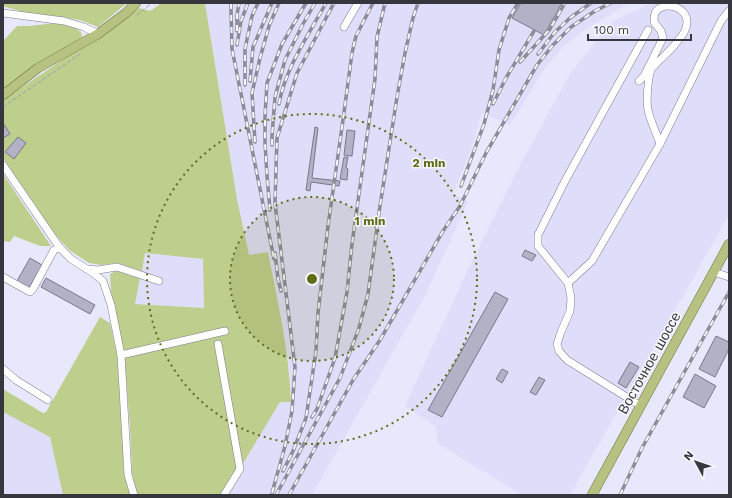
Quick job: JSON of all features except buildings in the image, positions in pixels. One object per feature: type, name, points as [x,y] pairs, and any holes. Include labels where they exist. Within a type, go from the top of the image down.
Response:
[{"type":"main road","points":[[3,95],[38,68],[98,34],[126,13],[136,3]]},
{"type":"main road","name":"Восточное шоссе","points":[[592,495],[729,244]]},
{"type":"street","points":[[344,27],[358,3]]},
{"type":"street","points":[[639,81],[644,76],[663,38],[661,31],[654,22],[655,13],[661,5],[669,4],[676,6],[683,11],[687,21],[685,32],[672,49],[652,70],[648,80],[647,109],[660,144]]},
{"type":"street","points":[[568,283],[592,262],[660,144],[721,21],[729,11]]},
{"type":"street","points":[[3,13],[64,21],[84,27],[98,34]]},
{"type":"street","points":[[641,406],[567,360],[559,351],[557,344],[570,311],[571,298],[568,283],[538,246],[538,235],[648,30]]},
{"type":"street","points":[[3,165],[60,248],[71,259],[93,273],[102,281],[111,305],[121,355],[128,475],[134,495]]},
{"type":"street","points":[[3,277],[30,292],[54,250],[60,248]]},
{"type":"street","points":[[86,269],[98,270],[117,267],[158,281]]},
{"type":"street","points":[[714,272],[729,277]]},
{"type":"street","points":[[121,355],[225,332]]},
{"type":"street","points":[[218,344],[240,469],[224,495]]},
{"type":"street","points":[[3,369],[16,380],[48,400]]},
{"type":"path","points":[[132,18],[152,3]]},
{"type":"path","points":[[3,107],[80,54]]},
{"type":"shaded area","points":[[205,3],[629,3],[586,29],[564,46],[545,68],[510,125],[482,113],[469,155],[453,194],[468,202],[426,294],[312,495],[224,495],[280,402],[291,402],[290,377],[282,322],[268,252],[249,255],[237,199]]},
{"type":"shaded area","points":[[651,3],[729,3],[729,215],[570,495],[522,495],[437,443],[436,427],[405,406],[468,269],[522,161],[571,72],[613,21]]},
{"type":"shaded area","points":[[145,253],[203,259],[204,308],[135,304]]},
{"type":"shaded area","points":[[3,412],[50,437],[63,495],[3,495]]},
{"type":"green space","points":[[3,3],[127,3],[98,27],[80,20],[26,13],[3,6]]},
{"type":"green space","points":[[159,3],[205,3],[237,199],[249,255],[268,252],[288,364],[291,402],[280,402],[224,495],[137,495],[132,472],[124,352],[111,292],[110,274],[116,271],[140,278],[135,304],[204,308],[203,259],[145,253],[142,271],[117,263],[101,265],[89,263],[69,250],[53,232],[3,158],[3,100],[139,8],[150,11],[159,5]]},
{"type":"green space","points":[[54,23],[74,27],[81,32],[82,37],[3,90],[3,41],[17,26]]},
{"type":"green space","points":[[3,174],[51,246],[40,246],[14,236],[10,242],[3,241]]},
{"type":"green space","points":[[100,317],[110,323],[117,355],[124,473],[130,495],[63,495],[50,437],[3,412],[3,389],[43,413],[46,412]]},
{"type":"railway","points":[[231,3],[232,49],[274,259]]},
{"type":"railway","points":[[237,31],[239,3]]},
{"type":"railway","points":[[237,45],[241,21],[248,3]]},
{"type":"railway","points":[[245,85],[245,49],[252,16],[258,3]]},
{"type":"railway","points":[[250,81],[253,47],[272,3]]},
{"type":"railway","points":[[255,142],[252,93],[269,26],[279,3]]},
{"type":"railway","points":[[270,210],[265,143],[267,83],[282,44],[306,3]]},
{"type":"railway","points":[[272,145],[275,97],[285,60],[315,3]]},
{"type":"railway","points":[[279,104],[286,78],[292,65],[326,3]]},
{"type":"railway","points":[[272,493],[285,446],[292,411],[295,367],[275,203],[277,138],[297,73],[334,3]]},
{"type":"railway","points":[[283,471],[293,451],[306,418],[316,351],[318,313],[328,226],[352,53],[356,36],[373,3]]},
{"type":"railway","points":[[312,417],[317,409],[335,358],[347,292],[352,244],[375,79],[377,37],[385,3]]},
{"type":"railway","points":[[276,495],[340,378],[359,328],[368,294],[397,97],[405,53],[418,3]]},
{"type":"railway","points":[[461,186],[484,124],[493,90],[499,50],[509,18],[518,3]]},
{"type":"railway","points":[[520,62],[550,29],[565,3]]},
{"type":"railway","points":[[538,54],[554,33],[570,18],[591,3]]},
{"type":"railway","points":[[289,495],[353,380],[380,340],[443,231],[460,206],[486,153],[537,65],[553,45],[571,27],[595,11],[611,3]]},
{"type":"railway","points":[[493,104],[506,78],[534,31]]},
{"type":"railway","points":[[275,253],[281,291]]},
{"type":"railway","points":[[620,495],[642,448],[729,292]]}]
